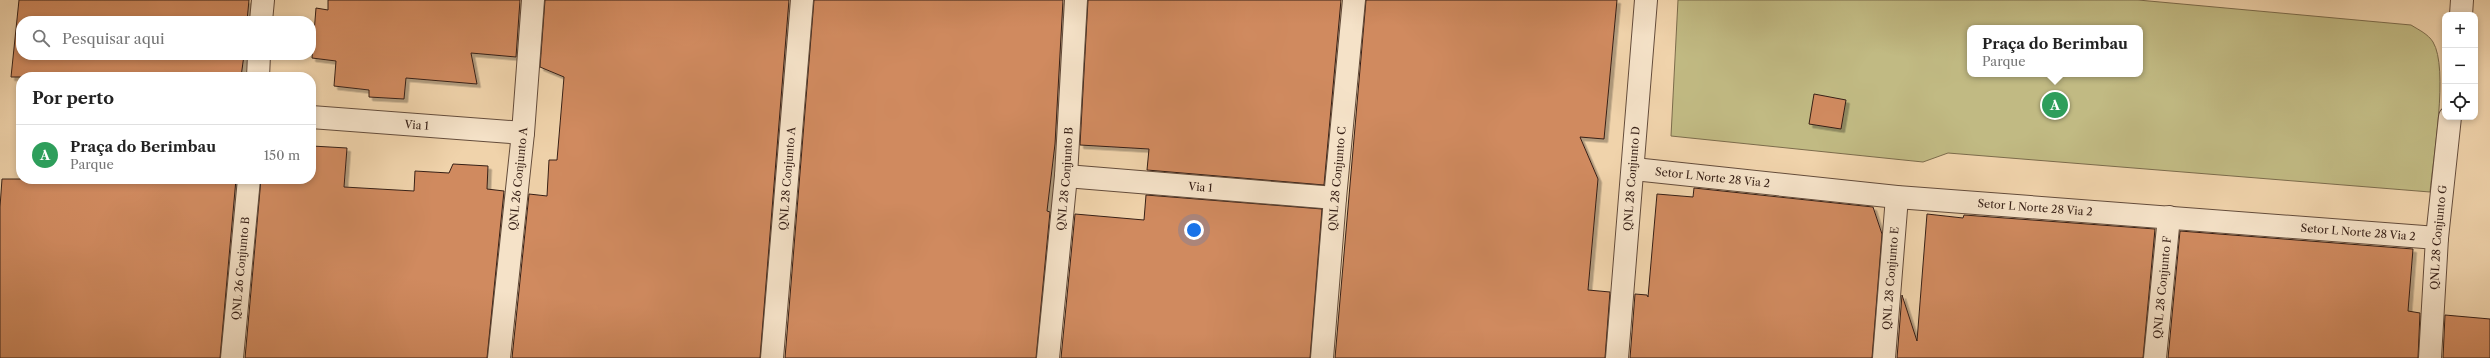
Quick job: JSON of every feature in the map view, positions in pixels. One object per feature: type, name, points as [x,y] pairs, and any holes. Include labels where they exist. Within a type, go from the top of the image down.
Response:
[{"type":"street","points":[[262,16],[263,0]]},
{"type":"street","name":"QNL 26 Conjunto A","points":[[499,358],[523,133],[533,0]]},
{"type":"street","name":"QNL 28 Conjunto A","points":[[772,358],[802,0]]},
{"type":"street","name":"QNL 28 Conjunto B","points":[[1048,358],[1066,176],[1076,0]]},
{"type":"street","name":"QNL 28 Conjunto C","points":[[1322,358],[1335,198],[1354,0]]},
{"type":"street","name":"QNL 28 Conjunto D","points":[[1617,358],[1634,169],[1646,0]]},
{"type":"street","points":[[2461,12],[2462,0]]},
{"type":"street","points":[[258,72],[259,60]]},
{"type":"street","name":"Via 1","points":[[316,117],[523,133]]},
{"type":"street","name":"QNL 28 Conjunto G","points":[[2430,358],[2438,238],[2450,120]]},
{"type":"street","name":"Setor L Norte 28 Via 2","points":[[1634,169],[1897,198],[2438,238]]},
{"type":"street","name":"Via 1","points":[[1066,176],[1335,198]]},
{"type":"street","name":"QNL 26 Conjunto B","points":[[232,358],[249,184]]},
{"type":"street","name":"QNL 28 Conjunto E","points":[[1884,358],[1897,198]]},
{"type":"street","name":"QNL 28 Conjunto F","points":[[2155,358],[2169,217]]},
{"type":"shaded area","points":[[1678,0],[2138,0],[2411,25],[2426,34],[2431,39],[2438,55],[2440,72],[2439,114],[2430,192],[1948,153],[1923,162],[1671,136]]},
{"type":"building","points":[[19,0],[249,0],[247,16],[17,16]]},
{"type":"building","points":[[328,0],[520,0],[516,57],[471,53],[477,84],[406,78],[404,99],[369,97],[369,90],[334,86],[336,61],[316,58],[316,8],[328,10]]},
{"type":"building","points":[[545,0],[789,0],[760,358],[512,358],[529,194],[547,196],[549,160],[557,160],[564,77],[540,67]]},
{"type":"building","points":[[814,0],[1063,0],[1055,144],[1047,211],[1050,212],[1036,358],[785,358]]},
{"type":"building","points":[[1088,0],[1341,0],[1324,185],[1147,170],[1149,149],[1080,145]]},
{"type":"building","points":[[1366,0],[1617,0],[1604,139],[1580,137],[1598,179],[1588,290],[1610,292],[1605,358],[1335,358]]},
{"type":"building","points":[[16,29],[16,60],[243,60],[242,72],[16,72],[16,77],[11,77]]},
{"type":"building","points":[[1814,94],[1846,100],[1841,129],[1809,124]]},
{"type":"building","points":[[316,146],[347,148],[344,187],[414,191],[415,171],[449,173],[453,164],[488,166],[487,189],[504,191],[487,358],[245,358],[261,184],[316,184]]},
{"type":"building","points":[[2,179],[16,179],[16,184],[236,184],[220,358],[0,358],[0,207]]},
{"type":"building","points":[[1694,188],[1873,207],[1882,234],[1872,358],[1630,358],[1635,294],[1647,295],[1648,297],[1657,194],[1693,197]]},
{"type":"building","points":[[1146,195],[1322,209],[1310,358],[1061,358],[1075,214],[1144,220]]},
{"type":"building","points":[[1927,214],[1963,218],[1964,215],[2155,229],[2143,358],[1897,358],[1902,295],[1917,341]]},
{"type":"building","points":[[2180,231],[2413,249],[2408,311],[2420,313],[2418,358],[2168,358]]},
{"type":"building","points":[[2445,315],[2490,319],[2490,358],[2443,358]]},
{"type":"place","name":"Praça do Berimbau","points":[[2055,105]]}]
